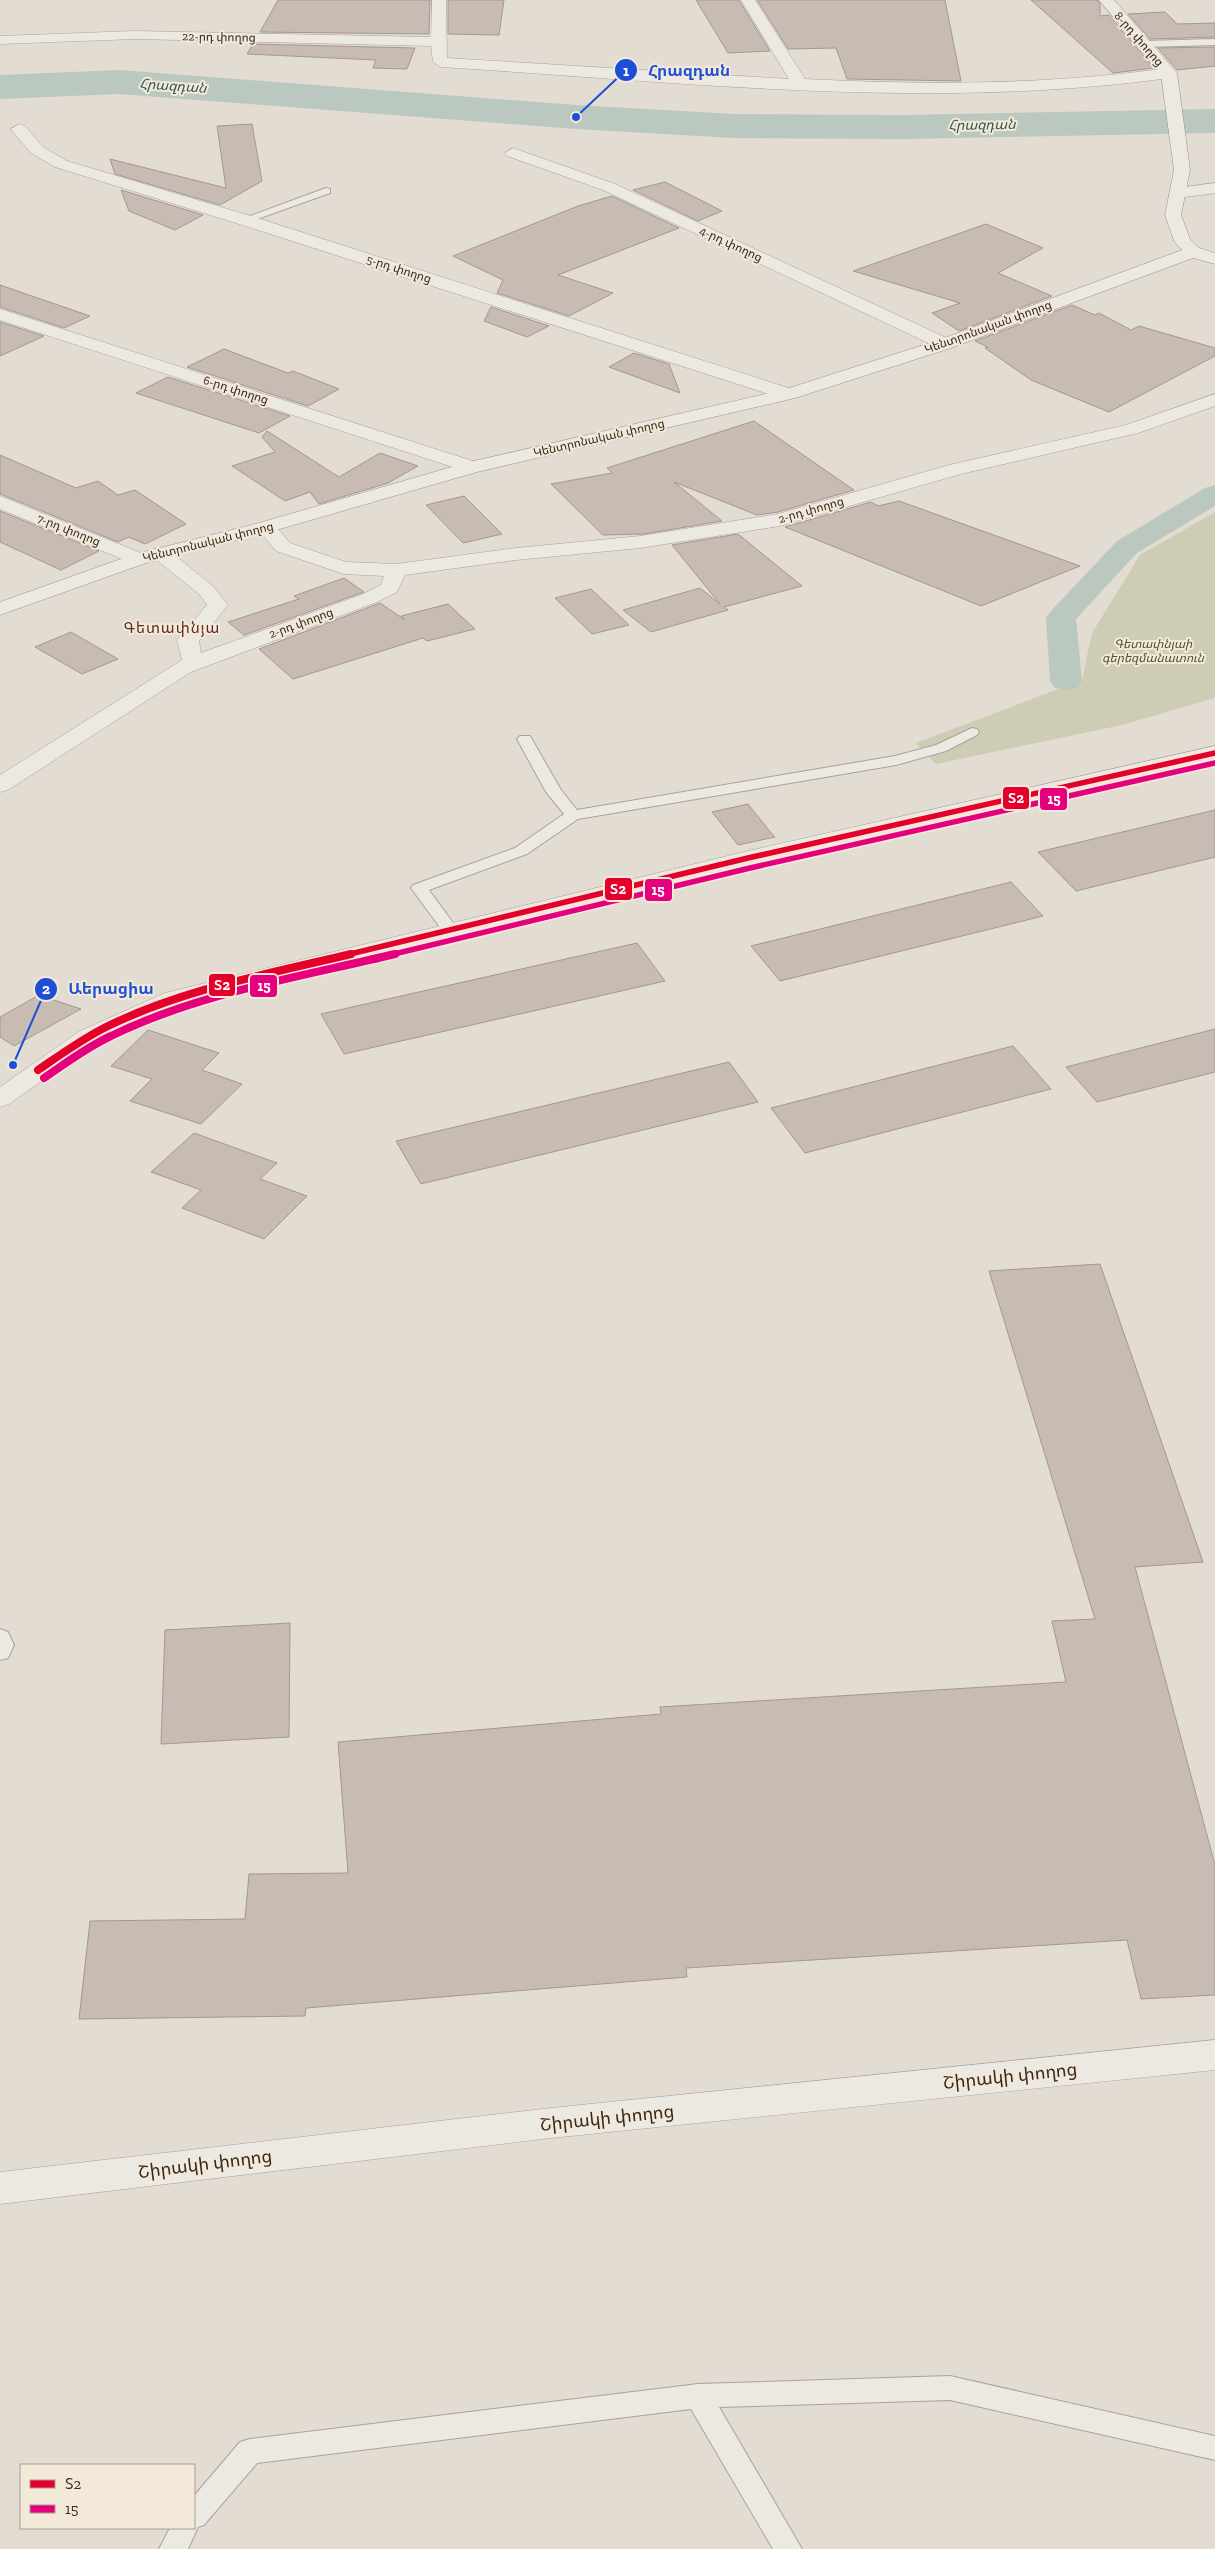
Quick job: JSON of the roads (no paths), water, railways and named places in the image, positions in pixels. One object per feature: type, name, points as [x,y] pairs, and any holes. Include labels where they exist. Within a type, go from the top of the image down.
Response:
[{"type":"street","points":[[439,0],[438,55],[441,62],[742,82],[1012,89],[1170,76],[1182,170],[1172,215],[1182,241],[1193,252],[1215,259]]},
{"type":"street","points":[[748,0],[800,84]]},
{"type":"street","name":"8-րդ փողոց","points":[[1106,0],[1170,76]]},
{"type":"street","name":"22-րդ փողոց","points":[[0,40],[135,35],[439,42]]},
{"type":"street","name":"5-րդ փողոց","points":[[19,129],[37,150],[61,164],[245,220],[788,394]]},
{"type":"street","name":"4-րդ փողոց","points":[[513,153],[609,187],[945,344]]},
{"type":"street","points":[[1178,193],[1215,188]]},
{"type":"street","name":"Կենտրոնական փողոց","points":[[0,610],[139,558],[266,528],[472,467],[788,394],[945,344],[1193,252]]},
{"type":"street","name":"6-րդ փողոց","points":[[4,318],[472,467]]},
{"type":"street","name":"2-րդ փողոց","points":[[266,528],[283,547],[344,568],[396,570],[516,554],[640,542],[780,520],[956,469],[1131,429],[1215,400]]},
{"type":"street","name":"7-րդ փողոց","points":[[0,502],[139,558]]},
{"type":"street","points":[[160,553],[206,590],[218,605],[188,640],[193,663]]},
{"type":"street","name":"2-րդ փողոց","points":[[0,785],[183,667],[370,598],[390,588],[396,570]]},
{"type":"street","points":[[0,1100],[38,1070],[89,1036],[128,1016],[174,998],[748,858],[1215,753]]},
{"type":"street","name":"Շիրակի փողոց","points":[[0,2188],[551,2123],[1215,2055]]},
{"type":"lane","points":[[1144,44],[1215,42]]},
{"type":"lane","points":[[245,220],[326,190]]},
{"type":"lane","points":[[451,931],[419,888],[521,852],[573,815],[896,760],[941,748],[972,732]]},
{"type":"lane","points":[[525,739],[554,792],[573,815]]},
{"type":"lane","points":[[0,1637],[3,1645],[0,1652]]},
{"type":"lane","points":[[195,2515],[250,2452],[698,2396],[950,2388],[1215,2448]]},
{"type":"lane","points":[[698,2396],[788,2549]]},
{"type":"lane","points":[[173,2549],[183,2529]]},
{"type":"waterway","name":"Հրազդան","points":[[0,87],[119,82],[576,117],[734,126],[903,127],[1215,121]]},
{"type":"waterway","points":[[1066,681],[1061,618],[1127,547],[1215,494]]},
{"type":"place","name":"Հրազդան","points":[[576,117]]},
{"type":"place","name":"Աերացիա","points":[[13,1065]]},
{"type":"district","name":"Գետափնյա","points":[[172,628]]},
{"type":"park label","name":"Գետափնյաի գերեզմանատուն","points":[[1153,651]]}]
